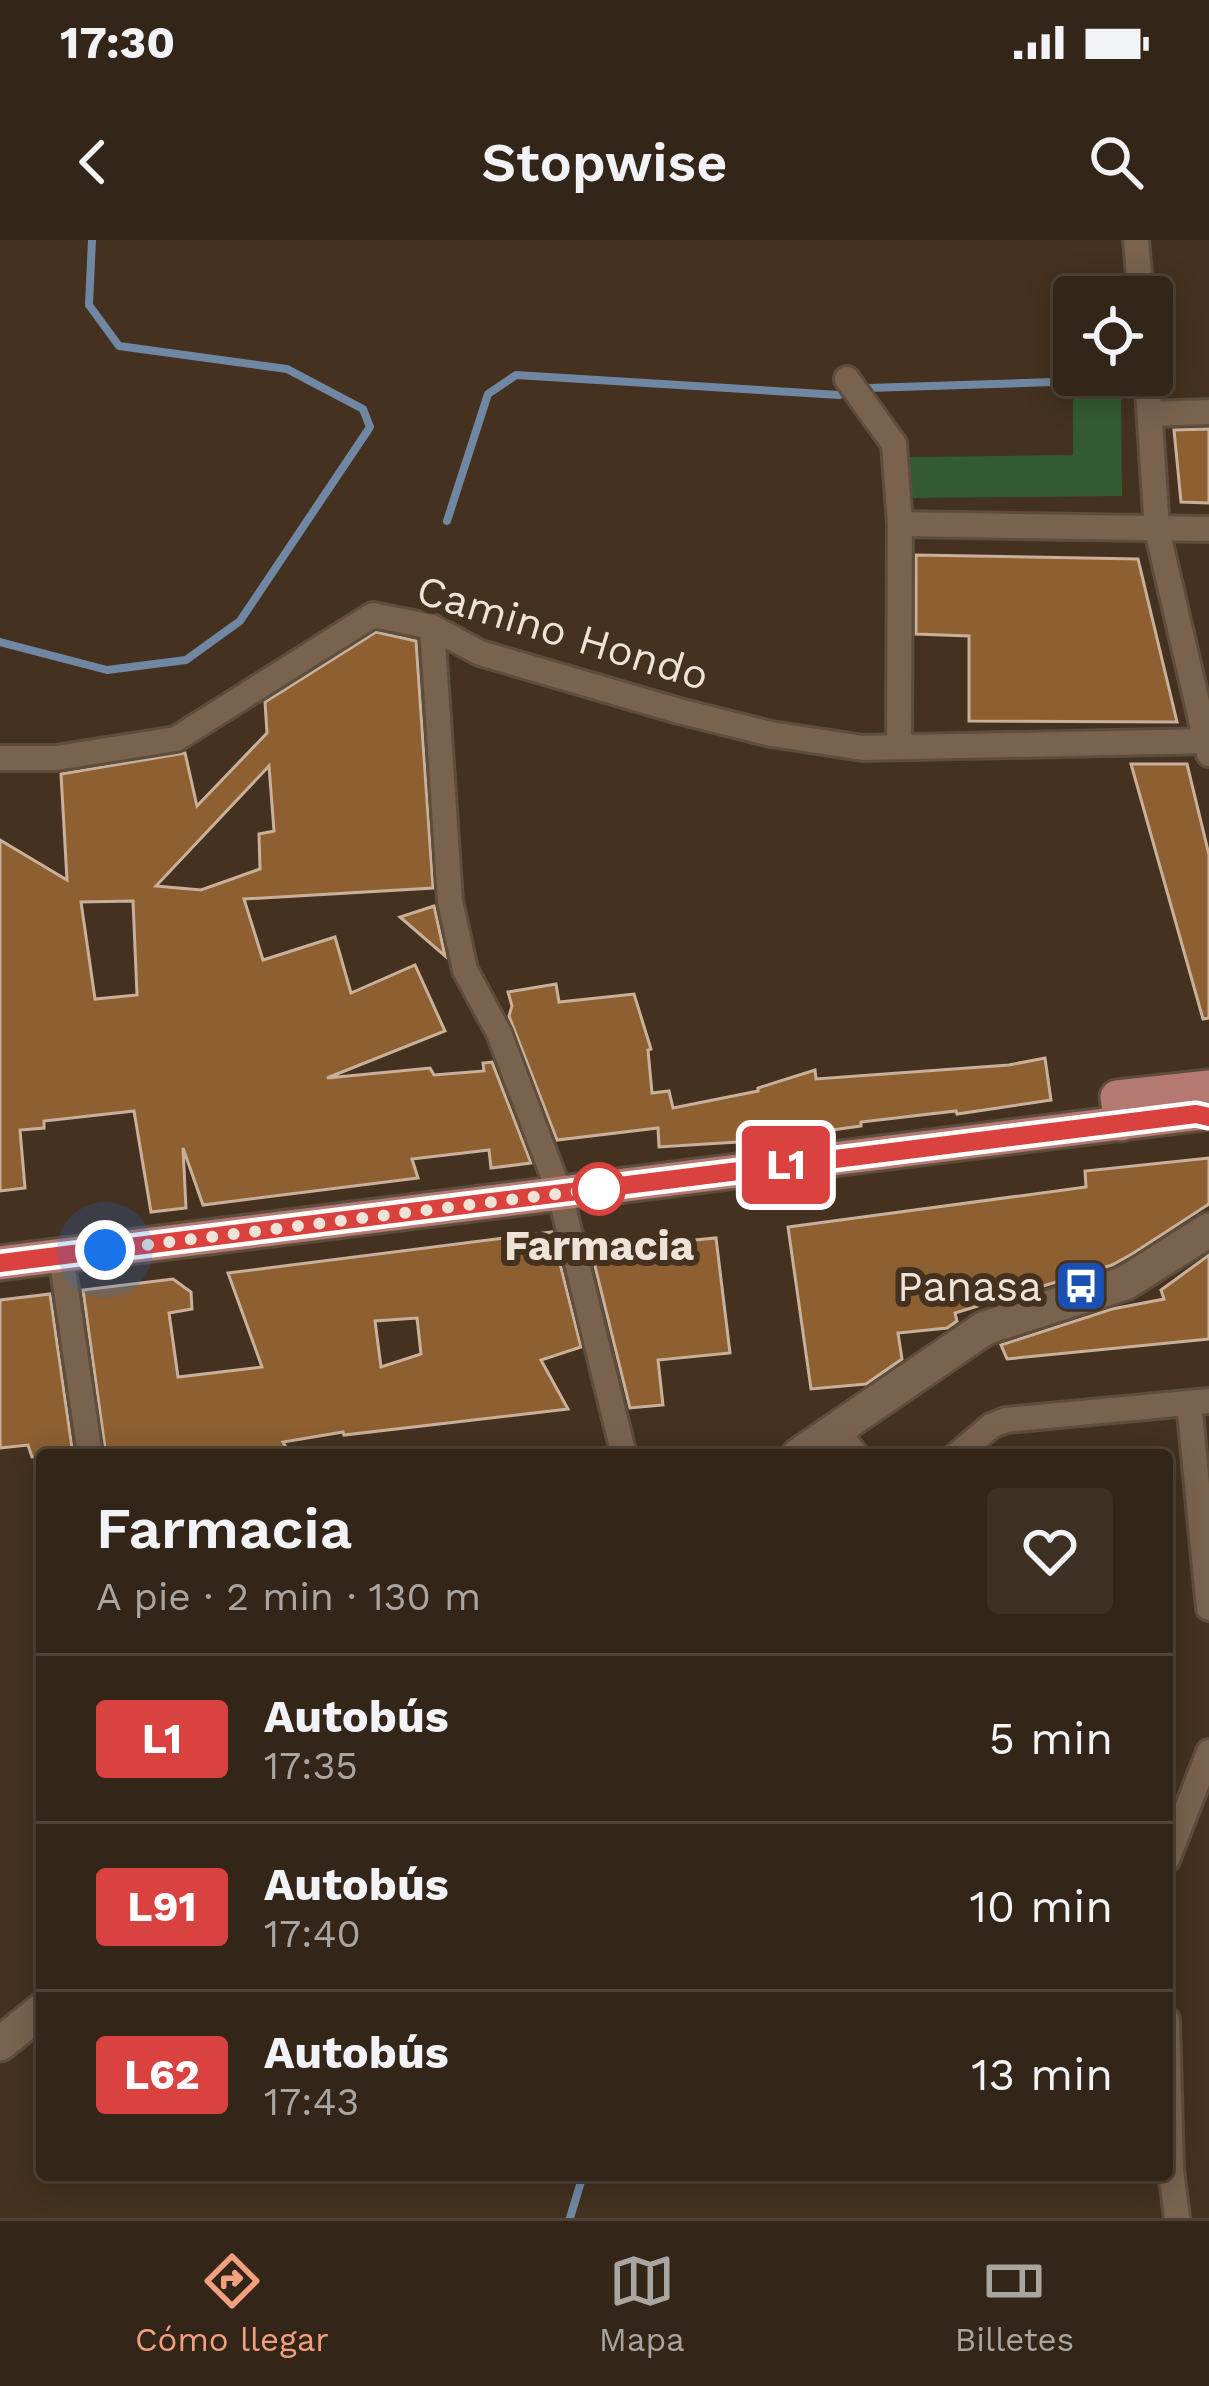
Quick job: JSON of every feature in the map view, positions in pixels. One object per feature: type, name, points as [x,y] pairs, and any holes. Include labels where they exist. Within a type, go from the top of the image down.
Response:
[{"type":"main road","points":[[0,1263],[1121,1124],[1206,1107]]},
{"type":"main road","points":[[846,1443],[985,1328],[1125,1283],[1209,1230]]},
{"type":"main road","points":[[0,2044],[36,2015]]},
{"type":"street","points":[[1136,240],[1139,276]]},
{"type":"street","points":[[847,379],[894,444],[900,524],[899,745]]},
{"type":"street","points":[[1149,396],[1157,530],[1208,745]]},
{"type":"street","points":[[1150,414],[1209,412]]},
{"type":"street","points":[[900,524],[1209,529]]},
{"type":"street","name":"Camino Hondo","points":[[0,758],[56,758],[176,740],[373,615],[433,627],[480,653],[725,723],[863,748],[1208,745]]},
{"type":"street","points":[[433,627],[450,901],[465,970],[499,1033],[560,1194],[623,1449]]},
{"type":"street","points":[[61,1256],[89,1449]]},
{"type":"street","points":[[964,1449],[1006,1420],[1199,1402],[1209,1609]]},
{"type":"street","points":[[1173,1845],[1209,1752]]},
{"type":"street","points":[[1172,2181],[1177,2218]]},
{"type":"green space","points":[[1073,396],[1121,396],[1122,496],[907,498],[907,457],[1073,455]]},
{"type":"building","points":[[1209,429],[1209,503],[1181,502],[1174,430]]},
{"type":"building","points":[[916,555],[1138,559],[1177,722],[969,721],[969,636],[916,634]]},
{"type":"building","points":[[376,632],[416,641],[433,888],[244,899],[263,960],[335,937],[351,993],[415,965],[445,1031],[327,1078],[430,1068],[434,1075],[484,1071],[483,1063],[492,1062],[531,1163],[491,1168],[489,1150],[412,1159],[418,1178],[203,1205],[183,1148],[186,1208],[151,1212],[134,1111],[44,1121],[44,1128],[20,1130],[25,1188],[0,1191],[0,840],[67,880],[61,774],[185,753],[197,806],[267,733],[265,702]],"holes":[[[269,766],[274,831],[259,834],[260,869],[201,890],[156,886]],[[133,901],[137,995],[95,999],[81,902]]]},
{"type":"building","points":[[1131,764],[1187,764],[1209,855],[1209,1018],[1203,1019]]},
{"type":"building","points":[[434,906],[445,956],[400,917]]},
{"type":"building","points":[[556,984],[559,1002],[634,994],[651,1049],[652,1093],[669,1091],[673,1108],[758,1091],[815,1070],[816,1079],[1009,1065],[1045,1058],[1051,1100],[861,1122],[861,1126],[754,1141],[659,1147],[658,1128],[557,1140],[509,1016],[508,992]]},
{"type":"building","points":[[1209,1158],[1209,1204],[1132,1254],[1112,1265],[955,1313],[957,1321],[947,1328],[898,1333],[902,1359],[866,1384],[811,1389],[788,1227],[1086,1187],[1085,1171]]},
{"type":"building","points":[[552,1232],[581,1347],[541,1360],[568,1409],[343,1432],[283,1442],[286,1447],[273,1449],[105,1449],[83,1290],[173,1279],[191,1292],[192,1309],[169,1313],[178,1377],[262,1367],[228,1273]],"holes":[[[417,1318],[421,1354],[381,1367],[375,1321]]]},
{"type":"building","points":[[716,1238],[730,1353],[658,1360],[663,1405],[630,1408],[591,1250]]},
{"type":"building","points":[[1209,1255],[1209,1339],[1007,1359],[1001,1345],[1112,1309],[1164,1299],[1161,1290]]},
{"type":"building","points":[[50,1294],[72,1449],[36,1449],[32,1457],[28,1445],[0,1448],[0,1300]]},
{"type":"waterway","points":[[0,642],[107,670],[186,660],[240,621],[370,427],[363,409],[287,369],[119,346],[89,305],[92,240]]},
{"type":"waterway","points":[[447,521],[488,394],[516,375],[839,395]]},
{"type":"waterway","points":[[868,388],[1053,382]]},
{"type":"waterway","points":[[570,2218],[581,2181]]},
{"type":"bus line","name":"L1","points":[[0,1263],[1196,1114],[1209,1117]]},
{"type":"place","name":"Farmacia","points":[[599,1189]]},
{"type":"place","name":"Panasa","points":[[1081,1286]]},
{"type":"route","points":[[105,1250],[605,1188],[599,1189]]}]
